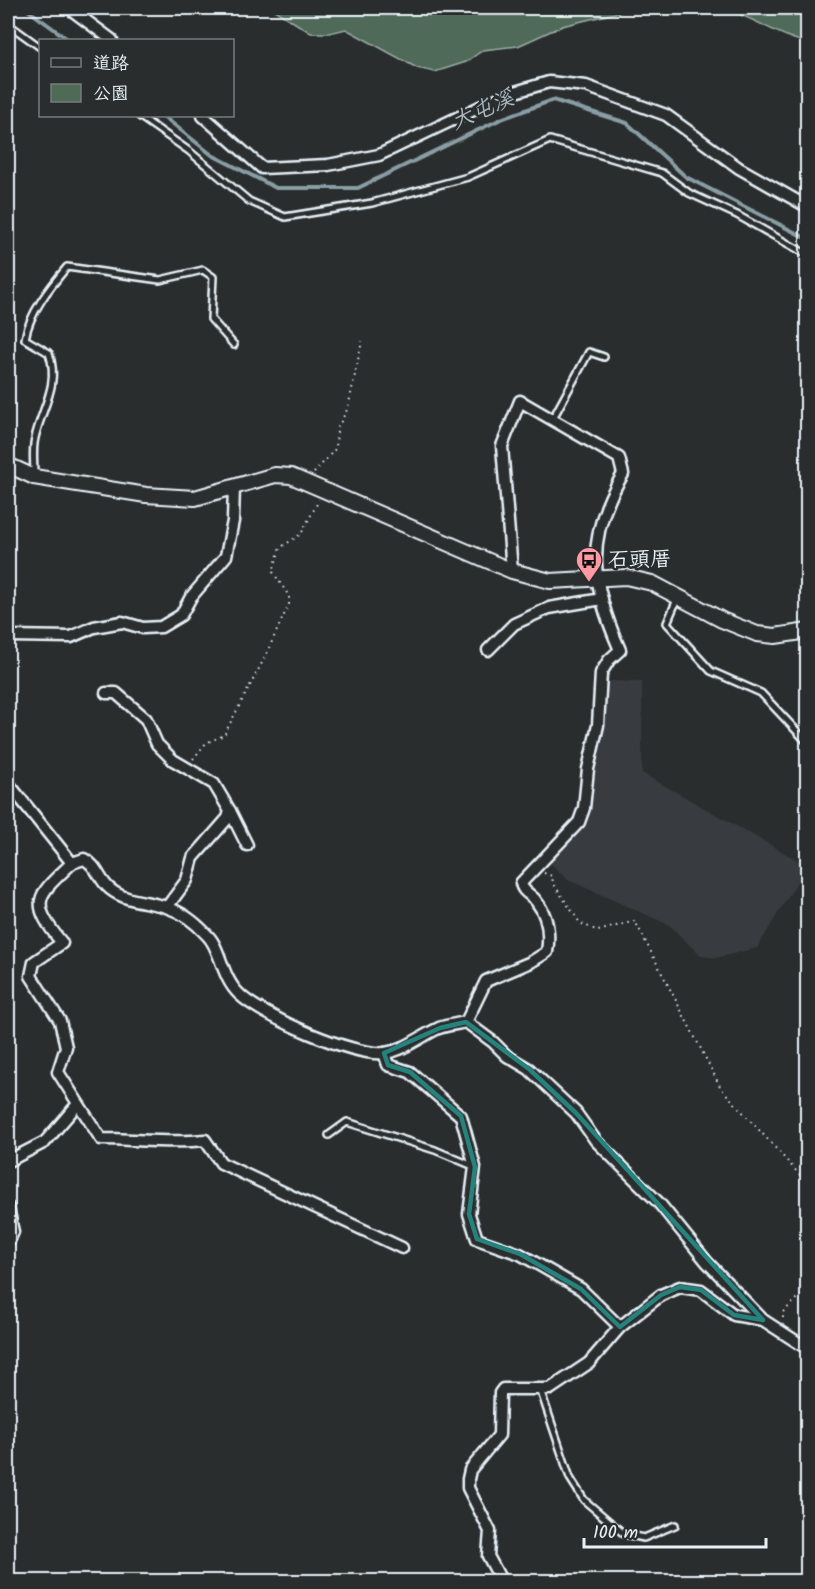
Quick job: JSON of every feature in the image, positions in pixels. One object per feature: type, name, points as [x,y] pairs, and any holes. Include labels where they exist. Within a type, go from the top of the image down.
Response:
[{"type":"street","points":[[69,8],[111,39]]},
{"type":"street","points":[[204,117],[262,168],[328,165],[379,155],[505,95],[549,82],[586,86],[666,115],[739,168],[807,207]]},
{"type":"street","points":[[466,1022],[486,981],[531,963],[547,952],[549,929],[537,901],[522,888],[521,883],[579,822],[584,808],[588,769],[598,725],[601,674],[609,660],[620,650],[606,620],[595,566],[598,530],[610,497],[623,474],[619,458],[520,401],[501,446],[512,571]]},
{"type":"street","points":[[8,465],[34,477],[146,495],[195,498],[275,475],[307,481],[512,571],[550,581],[597,576],[626,577],[652,583],[722,620],[757,634],[776,636],[807,631]]},
{"type":"street","points":[[8,636],[70,637],[94,627],[122,622],[144,628],[161,627],[180,615],[191,597],[226,556],[232,521],[234,486]]},
{"type":"street","points":[[488,650],[514,624],[549,608],[602,599]]},
{"type":"street","points":[[106,693],[116,693],[146,719],[157,744],[173,760],[214,784],[247,845]]},
{"type":"street","points":[[8,783],[72,863]]},
{"type":"street","points":[[167,907],[187,880],[193,858],[228,818],[230,811]]},
{"type":"street","points":[[402,1248],[221,1163],[205,1140],[175,1144],[149,1139],[101,1139],[77,1105],[58,1072],[66,1047],[60,1021],[31,976],[34,962],[62,943],[45,922],[41,901],[42,891],[72,863],[84,859],[90,862],[110,889],[134,900],[167,907],[186,916],[210,937],[225,976],[240,995],[276,1019],[362,1052],[384,1053],[399,1049],[440,1028],[466,1022],[493,1042],[507,1056],[529,1069],[576,1113],[596,1140],[659,1203],[707,1262],[764,1320],[807,1349]]},
{"type":"street","points":[[384,1053],[388,1065],[410,1072],[461,1116],[475,1167],[469,1214],[477,1239],[520,1254],[580,1289],[620,1327]]},
{"type":"street","points":[[8,1161],[45,1142],[77,1105]]},
{"type":"street","points":[[8,1207],[13,1232],[8,1243]]},
{"type":"street","points":[[502,1581],[488,1556],[490,1531],[468,1488],[468,1479],[470,1470],[500,1435],[500,1393],[503,1389],[550,1389],[589,1364],[620,1327],[661,1295],[680,1287],[701,1290],[734,1315],[764,1320]]},
{"type":"lane","points":[[8,24],[39,46]]},
{"type":"lane","points":[[140,117],[189,151],[249,201],[285,217],[372,203],[468,177],[550,140],[662,173],[689,193],[737,215],[807,255]]},
{"type":"lane","points":[[34,477],[34,439],[52,390],[54,367],[49,353],[25,339],[27,329],[53,284],[67,267],[160,280],[203,270],[213,277],[211,318],[234,345]]},
{"type":"lane","points":[[552,420],[589,352],[604,357]]},
{"type":"lane","points":[[679,596],[667,623],[711,671],[761,693],[807,743]]},
{"type":"lane","points":[[328,1135],[347,1122],[435,1150],[475,1167]]},
{"type":"lane","points":[[540,1389],[570,1478],[584,1500],[624,1534],[644,1538],[675,1525]]},
{"type":"path","points":[[307,481],[336,448],[337,429],[348,408],[362,341]]},
{"type":"path","points":[[186,768],[206,743],[224,735],[264,659],[289,604],[289,596],[273,572],[280,548],[301,534],[324,490]]},
{"type":"path","points":[[532,869],[552,876],[553,883],[579,923],[598,931],[635,921],[721,1088],[807,1184]]},
{"type":"path","points":[[781,1333],[783,1312],[807,1289]]},
{"type":"highlighted area","points":[[466,1022],[529,1069],[576,1113],[763,1320],[734,1315],[701,1290],[680,1287],[661,1295],[620,1327],[581,1289],[520,1254],[477,1239],[469,1214],[475,1167],[461,1116],[410,1072],[388,1065],[384,1053],[440,1028]]},
{"type":"shaded area","points":[[602,681],[642,682],[642,773],[799,861],[802,874],[757,948],[716,958],[701,956],[669,925],[568,880],[548,861],[566,828],[582,813],[591,799]]},
{"type":"green space","points":[[271,8],[636,8],[562,26],[518,46],[483,50],[466,62],[435,72],[417,68],[346,29],[329,33],[311,33]]},
{"type":"green space","points":[[720,8],[807,8],[807,43],[785,36],[742,15]]},
{"type":"waterway","name":"大屯溪","points":[[25,8],[68,39]]},
{"type":"waterway","name":"大屯溪","points":[[164,117],[212,155],[276,188],[358,188],[501,119],[553,100],[627,123],[686,177],[808,239]]},
{"type":"place","name":"石頭厝","points":[[589,583]]}]
